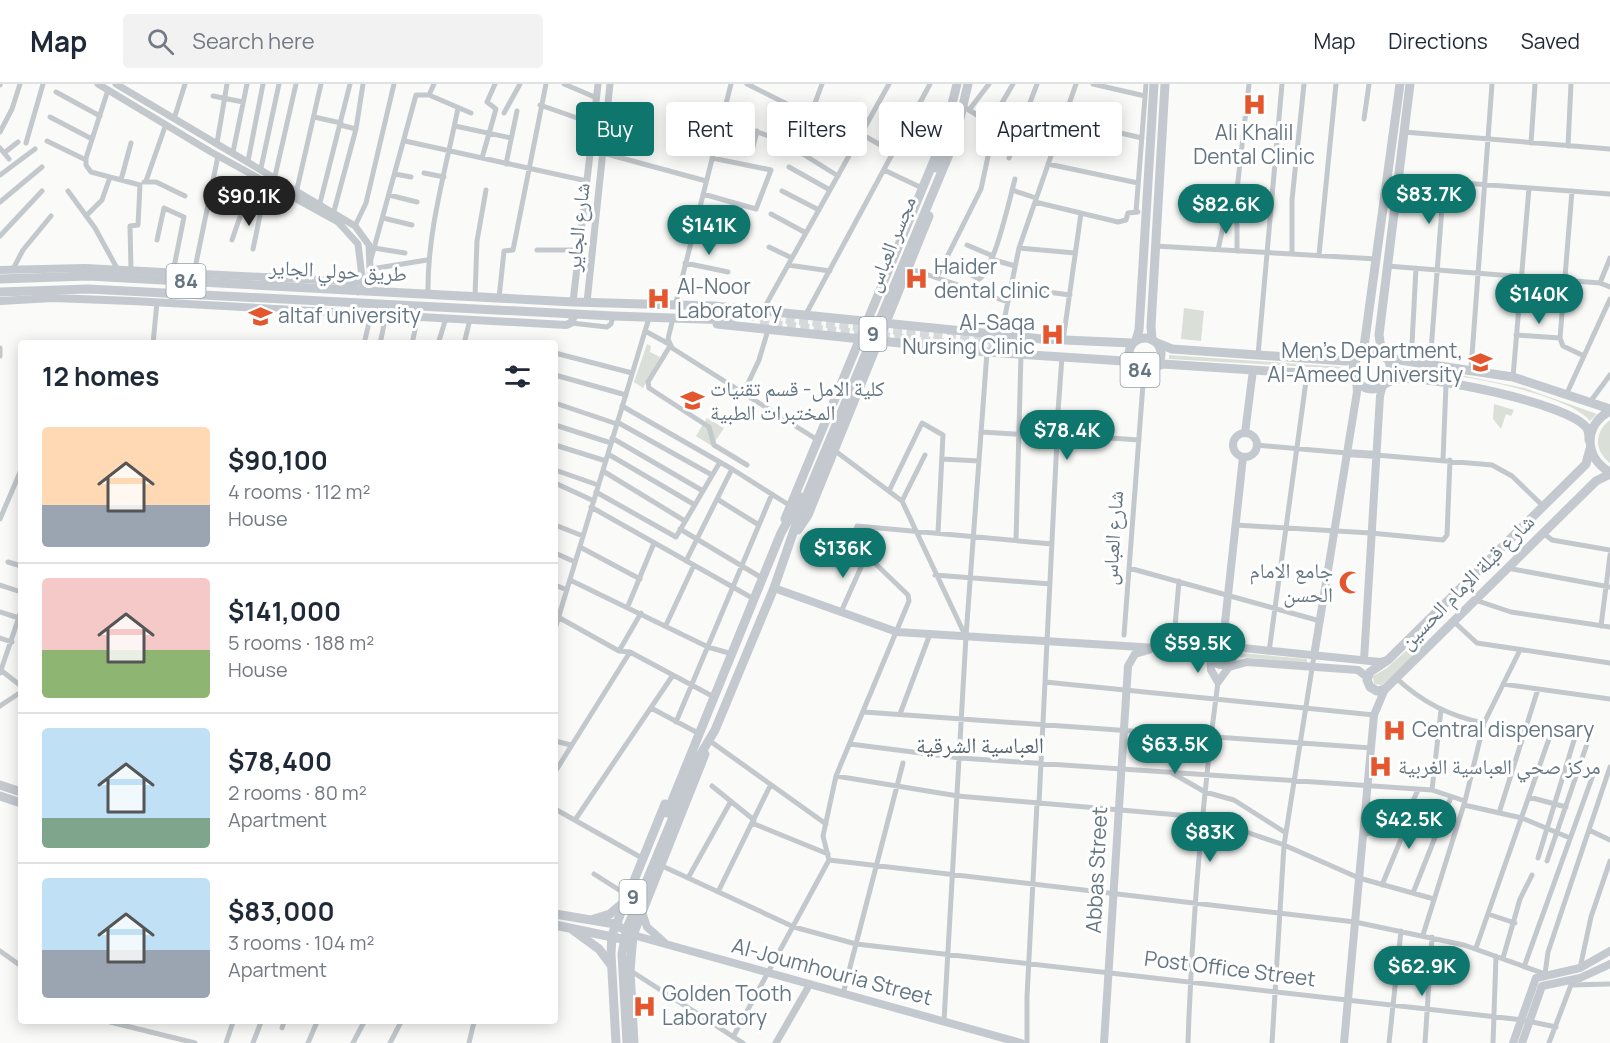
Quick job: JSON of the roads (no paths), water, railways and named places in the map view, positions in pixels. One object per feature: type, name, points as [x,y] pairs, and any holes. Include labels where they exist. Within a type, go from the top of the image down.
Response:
[{"type":"main road","name":"9","points":[[952,102],[957,84]]},
{"type":"main road","name":"9","points":[[964,114],[968,84]]},
{"type":"main road","points":[[1134,342],[1139,333],[1141,213],[1154,84]]},
{"type":"main road","points":[[1155,341],[1150,330],[1165,84]]},
{"type":"main road","points":[[1314,656],[1357,392],[1353,368],[1361,356],[1368,324],[1400,84]]},
{"type":"main road","points":[[1364,660],[1380,396],[1383,385],[1391,372],[1379,345],[1380,325],[1410,84]]},
{"type":"main road","points":[[797,504],[816,439],[936,156]]},
{"type":"main road","name":"9","points":[[941,163],[942,156]]},
{"type":"main road","name":"9","points":[[941,163],[945,156]]},
{"type":"main road","points":[[793,538],[808,515],[951,156]]},
{"type":"main road","name":"مجسر العباس","points":[[797,504],[941,163]]},
{"type":"main road","points":[[0,270],[13,274],[52,267],[131,270],[173,272],[193,278],[346,282],[363,286]]},
{"type":"main road","points":[[13,274],[10,285],[14,291]]},
{"type":"main road","name":"طريق حولي الجاير","points":[[0,279],[13,274],[193,278],[363,286],[499,298],[675,306]]},
{"type":"main road","name":"طريق حولي الجاير","points":[[0,292],[73,289],[133,296],[302,305],[411,305],[573,319],[613,316],[673,318]]},
{"type":"main road","points":[[0,301],[133,296],[157,302],[302,305],[370,314],[566,325],[573,319]]},
{"type":"main road","points":[[411,305],[414,316]]},
{"type":"main road","points":[[675,306],[763,310],[901,324],[995,344],[1021,354],[1040,355]]},
{"type":"main road","name":"84","points":[[673,318],[731,317],[675,306]]},
{"type":"main road","points":[[850,319],[864,315],[872,307]]},
{"type":"main road","points":[[890,312],[892,319],[901,324]]},
{"type":"main road","points":[[673,318],[899,344],[995,344]]},
{"type":"main road","points":[[1368,324],[1372,327],[1380,325]]},
{"type":"main road","points":[[841,338],[850,346],[851,357]]},
{"type":"main road","name":"84","points":[[995,344],[1042,339],[1155,341],[1172,349],[1346,360],[1361,356]]},
{"type":"main road","points":[[1060,356],[1063,348],[1062,341]]},
{"type":"main road","name":"84","points":[[1155,341],[1161,356],[1155,367]]},
{"type":"main road","name":"84","points":[[1131,364],[1128,352],[1134,342]]},
{"type":"main road","points":[[870,360],[879,350],[899,344]]},
{"type":"main road","name":"84","points":[[995,344],[1040,355],[1131,364],[1144,371],[1163,364],[1346,376],[1356,380]]},
{"type":"main road","points":[[1361,356],[1370,351],[1411,362],[1471,369],[1513,377],[1567,393],[1610,410],[1595,423],[1586,464],[1388,660],[1367,677]]},
{"type":"main road","points":[[1245,433],[1253,370]]},
{"type":"main road","points":[[1356,380],[1366,388],[1398,379],[1446,384],[1508,394],[1548,406],[1587,429],[1590,445],[1600,466],[1610,473]]},
{"type":"main road","points":[[1245,433],[1254,437],[1256,445],[1252,455],[1243,457],[1234,451],[1233,444],[1235,438],[1245,433]]},
{"type":"main road","points":[[1347,453],[1376,455]]},
{"type":"main road","points":[[1223,641],[1243,457]]},
{"type":"main road","name":"شارع قبلة الإمام الحسين","points":[[1344,1043],[1374,715],[1385,689],[1596,481],[1610,473]]},
{"type":"main road","name":"9","points":[[625,1043],[617,974],[618,942],[629,906],[693,761],[697,736],[762,578],[781,533],[797,504]]},
{"type":"main road","name":"9","points":[[693,761],[709,742],[774,588],[793,538],[797,504]]},
{"type":"main road","points":[[774,588],[897,632],[1173,649],[1210,656],[1217,664],[1227,664],[1234,657],[1233,647]]},
{"type":"main road","points":[[1421,627],[1423,638],[1434,640]]},
{"type":"main road","points":[[1223,641],[1233,647],[1269,652],[1382,662],[1388,660]]},
{"type":"main road","points":[[1223,641],[1213,645],[1210,656],[1211,670],[1218,682],[1225,672],[1241,663],[1358,670],[1367,677],[1372,689],[1385,689]]},
{"type":"main road","points":[[1404,643],[1414,645],[1417,657]]},
{"type":"main road","name":"Abbas Street","points":[[1104,1043],[1128,666],[1132,657],[1144,650],[1158,648]]},
{"type":"main road","points":[[616,1043],[611,965],[615,924],[686,756],[697,736]]},
{"type":"main road","points":[[634,1043],[630,970],[633,934],[709,742]]},
{"type":"main road","points":[[0,785],[18,791]]},
{"type":"main road","points":[[0,796],[18,802]]},
{"type":"main road","points":[[589,920],[605,916],[625,899]]},
{"type":"main road","points":[[642,912],[647,927],[668,945]]},
{"type":"main road","points":[[558,915],[615,924],[633,934]]},
{"type":"main road","points":[[558,926],[628,939],[633,934]]},
{"type":"main road","points":[[571,929],[599,949],[611,965]]},
{"type":"main road","name":"Al-Joumhouria Street","points":[[633,934],[1021,1043]]},
{"type":"main road","points":[[1522,1043],[1533,983],[1538,976],[1580,968],[1610,951]]},
{"type":"main road","points":[[1513,1043],[1527,1021],[1541,987],[1547,983],[1572,983],[1610,964]]},
{"type":"street","points":[[0,132],[12,109],[20,84]]},
{"type":"street","points":[[26,143],[43,84]]},
{"type":"street","points":[[98,84],[347,230],[361,251],[363,286]]},
{"type":"street","points":[[116,84],[124,86],[174,119],[248,160],[355,226],[367,240],[370,261],[371,271],[363,286]]},
{"type":"street","points":[[174,119],[184,84]]},
{"type":"street","points":[[217,144],[228,84]]},
{"type":"street","points":[[233,152],[247,84]]},
{"type":"street","points":[[248,160],[263,84]]},
{"type":"street","points":[[261,168],[279,84]]},
{"type":"street","points":[[274,176],[296,84]]},
{"type":"street","points":[[297,189],[321,84]]},
{"type":"street","points":[[320,203],[350,84]]},
{"type":"street","points":[[334,211],[356,129],[363,84]]},
{"type":"street","points":[[355,226],[366,203],[394,84]]},
{"type":"street","points":[[429,95],[434,84]]},
{"type":"street","points":[[482,158],[496,109],[488,102],[495,84]]},
{"type":"street","points":[[504,113],[520,84]]},
{"type":"street","points":[[499,298],[504,251],[513,250],[546,84]]},
{"type":"street","points":[[564,84],[597,98]]},
{"type":"street","name":"شارع الجاير","points":[[597,102],[598,84]]},
{"type":"street","name":"شارع الجاير","points":[[608,102],[610,84]]},
{"type":"street","points":[[726,102],[730,84]]},
{"type":"street","points":[[747,84],[783,102]]},
{"type":"street","points":[[762,92],[765,84]]},
{"type":"street","points":[[815,102],[822,84]]},
{"type":"street","points":[[867,123],[889,84]]},
{"type":"street","points":[[920,102],[930,84]]},
{"type":"street","points":[[976,114],[966,108],[989,84]]},
{"type":"street","points":[[1002,102],[1013,84]]},
{"type":"street","points":[[1009,158],[1037,84]]},
{"type":"street","points":[[1070,102],[1076,84]]},
{"type":"street","points":[[1093,84],[1145,96]]},
{"type":"street","points":[[1012,190],[1035,200],[1118,222],[1126,220],[1128,213],[1141,213],[1138,183],[1146,84]]},
{"type":"street","points":[[1237,251],[1237,225],[1234,216],[1249,84]]},
{"type":"street","points":[[1258,355],[1282,84]]},
{"type":"street","points":[[1292,254],[1292,200],[1304,84]]},
{"type":"street","points":[[1319,255],[1336,84]]},
{"type":"street","points":[[1364,119],[1369,84]]},
{"type":"street","points":[[1471,369],[1492,84]]},
{"type":"street","points":[[1531,143],[1535,84]]},
{"type":"street","points":[[1568,146],[1571,84]]},
{"type":"street","points":[[108,90],[86,159],[87,169],[120,180],[156,182],[185,196]]},
{"type":"street","points":[[56,92],[99,116]]},
{"type":"street","points":[[370,261],[416,95],[429,95],[471,112]]},
{"type":"street","points":[[213,96],[243,102]]},
{"type":"street","points":[[144,111],[148,103]]},
{"type":"street","points":[[540,105],[576,118]]},
{"type":"street","points":[[428,293],[427,260],[458,108]]},
{"type":"street","points":[[506,164],[517,111]]},
{"type":"street","points":[[50,117],[92,139]]},
{"type":"street","points":[[314,117],[356,129]]},
{"type":"street","points":[[131,270],[130,226],[138,225],[143,183],[166,124]]},
{"type":"street","points":[[455,126],[511,138]]},
{"type":"street","points":[[755,139],[757,131],[782,141],[838,176]]},
{"type":"street","points":[[1404,132],[1610,149]]},
{"type":"street","points":[[1122,133],[1142,138]]},
{"type":"street","points":[[47,141],[86,159]]},
{"type":"street","points":[[405,141],[587,181]]},
{"type":"street","points":[[9,159],[2,150],[18,142]]},
{"type":"street","points":[[120,180],[131,143]]},
{"type":"street","points":[[0,175],[35,149]]},
{"type":"street","points":[[193,278],[218,156]]},
{"type":"street","name":"شارع الجاير","points":[[573,302],[590,156]]},
{"type":"street","name":"شارع الجاير","points":[[587,302],[603,156]]},
{"type":"street","points":[[611,156],[706,181]]},
{"type":"street","points":[[763,310],[848,156]]},
{"type":"street","points":[[806,314],[891,156]]},
{"type":"street","points":[[937,277],[981,189],[988,156]]},
{"type":"street","points":[[944,1022],[966,636],[981,432],[995,344],[1008,302],[1019,248],[1051,156]]},
{"type":"street","points":[[675,306],[694,226],[712,158],[771,170],[756,209],[703,194]]},
{"type":"street","points":[[1048,164],[1138,183]]},
{"type":"street","points":[[0,202],[42,167]]},
{"type":"street","points":[[789,167],[830,190]]},
{"type":"street","points":[[884,170],[922,188]]},
{"type":"street","points":[[424,173],[444,177]]},
{"type":"street","points":[[395,174],[411,177]]},
{"type":"street","points":[[86,216],[102,200],[110,177]]},
{"type":"street","points":[[1398,178],[1610,194]]},
{"type":"street","points":[[957,267],[979,279],[984,276],[992,258],[1015,179]]},
{"type":"street","points":[[1430,364],[1444,181]]},
{"type":"street","points":[[253,249],[267,182]]},
{"type":"street","points":[[1513,377],[1529,188]]},
{"type":"street","points":[[474,296],[477,241],[486,190]]},
{"type":"street","points":[[0,236],[42,191]]},
{"type":"street","points":[[68,191],[86,216],[118,270]]},
{"type":"street","points":[[782,191],[819,210]]},
{"type":"street","points":[[1572,191],[1560,338],[1563,346],[1584,356]]},
{"type":"street","points":[[389,195],[417,202]]},
{"type":"street","points":[[232,240],[244,205],[262,207]]},
{"type":"street","points":[[157,240],[164,208],[184,217],[173,272]]},
{"type":"street","points":[[1062,341],[1081,213]]},
{"type":"street","points":[[771,214],[806,233]]},
{"type":"street","points":[[13,274],[23,250],[51,216]]},
{"type":"street","points":[[1218,250],[1224,222],[1234,216]]},
{"type":"street","points":[[383,218],[412,225]]},
{"type":"street","points":[[694,226],[741,237]]},
{"type":"street","points":[[967,245],[992,258],[1015,266]]},
{"type":"street","points":[[1155,246],[1377,259]]},
{"type":"street","points":[[769,247],[792,258]]},
{"type":"street","points":[[1019,248],[1075,253]]},
{"type":"street","points":[[374,249],[405,253]]},
{"type":"street","points":[[537,250],[580,250]]},
{"type":"street","points":[[1600,283],[1610,258]]},
{"type":"street","points":[[371,271],[427,260]]},
{"type":"street","points":[[685,263],[728,272]]},
{"type":"street","points":[[788,265],[830,271]]},
{"type":"street","points":[[1387,266],[1600,283],[1610,287]]},
{"type":"street","points":[[908,268],[1008,302]]},
{"type":"street","points":[[1411,362],[1416,268]]},
{"type":"street","points":[[363,286],[371,271]]},
{"type":"street","points":[[1011,287],[1070,295]]},
{"type":"street","points":[[1567,393],[1610,299]]},
{"type":"street","points":[[153,340],[157,302]]},
{"type":"street","points":[[365,340],[370,314]]},
{"type":"street","points":[[381,340],[386,315]]},
{"type":"street","points":[[412,340],[414,316]]},
{"type":"street","points":[[649,317],[558,617],[619,651],[630,652],[714,697]]},
{"type":"street","points":[[439,340],[446,318]]},
{"type":"street","points":[[673,318],[670,345],[648,382],[649,388],[709,427],[714,445],[747,465]]},
{"type":"street","points":[[465,340],[470,319]]},
{"type":"street","points":[[744,394],[759,360],[768,330]]},
{"type":"street","points":[[645,331],[816,439]]},
{"type":"street","points":[[1516,334],[1560,338]]},
{"type":"street","points":[[0,348],[0,356]]},
{"type":"street","points":[[558,354],[632,373]]},
{"type":"street","points":[[1016,540],[1021,354]]},
{"type":"street","points":[[981,432],[1046,436],[1055,431],[1060,356]]},
{"type":"street","name":"شارع العباس","points":[[1124,635],[1144,371]]},
{"type":"street","points":[[1269,652],[1307,374]]},
{"type":"street","points":[[1590,402],[1610,375]]},
{"type":"street","points":[[558,376],[626,395]]},
{"type":"street","points":[[1236,525],[1446,539],[1446,384]]},
{"type":"street","points":[[558,404],[617,423],[712,475]]},
{"type":"street","points":[[622,406],[772,494],[797,504]]},
{"type":"street","points":[[889,491],[922,423],[944,435],[938,532]]},
{"type":"street","points":[[558,427],[612,441],[703,491]]},
{"type":"street","points":[[1028,1043],[1029,964],[1057,439],[1068,435],[1138,440]]},
{"type":"street","points":[[1256,445],[1347,453]]},
{"type":"street","points":[[558,446],[606,461]]},
{"type":"street","points":[[834,450],[902,501],[913,530],[966,636]]},
{"type":"street","points":[[608,454],[695,505]]},
{"type":"street","points":[[902,501],[926,455]]},
{"type":"street","points":[[1376,455],[1479,462],[1499,468],[1518,481],[1543,506]]},
{"type":"street","points":[[942,459],[979,461]]},
{"type":"street","points":[[596,492],[676,537],[720,462]]},
{"type":"street","points":[[687,561],[732,469]]},
{"type":"street","points":[[558,471],[598,484]]},
{"type":"street","points":[[603,471],[685,521]]},
{"type":"street","points":[[0,519],[18,477]]},
{"type":"street","points":[[558,485],[654,543],[754,598]]},
{"type":"street","points":[[676,722],[772,494]]},
{"type":"street","points":[[717,499],[759,525]]},
{"type":"street","points":[[558,526],[583,536]]},
{"type":"street","points":[[733,1037],[794,927],[829,857],[823,836],[836,776],[909,598],[853,542],[857,526],[1052,544]]},
{"type":"street","points":[[680,529],[762,578]]},
{"type":"street","points":[[1543,533],[1552,540],[1610,550]]},
{"type":"street","points":[[628,606],[654,543]]},
{"type":"street","points":[[579,547],[640,579]]},
{"type":"street","points":[[558,554],[575,562]]},
{"type":"street","points":[[1601,626],[1608,587],[1610,555]]},
{"type":"street","points":[[841,612],[866,556]]},
{"type":"street","points":[[8,562],[18,565]]},
{"type":"street","points":[[666,625],[694,565]]},
{"type":"street","points":[[1129,568],[1320,621]]},
{"type":"street","points":[[1507,568],[1608,587]]},
{"type":"street","points":[[935,575],[1050,584]]},
{"type":"street","points":[[570,580],[628,606],[708,647],[732,654]]},
{"type":"street","points":[[1173,649],[1179,582]]},
{"type":"street","points":[[0,585],[18,591]]},
{"type":"street","points":[[558,586],[567,590]]},
{"type":"street","points":[[1475,600],[1511,612],[1610,627]]},
{"type":"street","points":[[0,612],[18,618]]},
{"type":"street","points":[[619,651],[641,613]]},
{"type":"street","points":[[18,621],[1,671],[18,684]]},
{"type":"street","points":[[1453,621],[1477,643],[1610,663]]},
{"type":"street","points":[[900,714],[930,634]]},
{"type":"street","points":[[0,638],[12,642]]},
{"type":"street","points":[[1423,935],[1464,803],[1484,723],[1520,650]]},
{"type":"street","points":[[558,767],[630,652]]},
{"type":"street","points":[[1272,1043],[1278,911],[1284,845],[1296,782],[1314,656]]},
{"type":"street","points":[[575,820],[673,675]]},
{"type":"street","points":[[1395,678],[1414,695],[1441,710],[1459,718],[1484,723]]},
{"type":"street","points":[[1045,682],[1374,715]]},
{"type":"street","points":[[1188,1043],[1190,980],[1204,792],[1218,682]]},
{"type":"street","points":[[1503,684],[1610,699]]},
{"type":"street","points":[[1499,813],[1538,689]]},
{"type":"street","points":[[0,706],[18,694]]},
{"type":"street","points":[[651,708],[697,736]]},
{"type":"street","points":[[1432,790],[1441,710]]},
{"type":"street","points":[[864,712],[1371,748]]},
{"type":"street","points":[[1476,948],[1551,733]]},
{"type":"street","points":[[1538,858],[1575,737]]},
{"type":"street","points":[[558,742],[571,746]]},
{"type":"street","points":[[709,742],[739,760],[770,786],[826,824]]},
{"type":"street","points":[[850,744],[960,758],[1432,790],[1464,803],[1522,818],[1570,838]]},
{"type":"street","points":[[1547,861],[1587,744]]},
{"type":"street","points":[[843,994],[903,763]]},
{"type":"street","points":[[712,786],[753,821],[829,857],[876,865],[1195,904],[1278,911],[1355,922],[1476,948],[1545,974],[1548,952],[1610,767]]},
{"type":"street","points":[[1171,772],[1204,792],[1234,800],[1287,833]]},
{"type":"street","points":[[1189,783],[1186,777],[1191,774]]},
{"type":"street","points":[[1524,967],[1593,775]]},
{"type":"street","points":[[836,776],[958,796],[1119,812],[1202,817],[1284,845],[1359,878],[1434,899]]},
{"type":"street","points":[[718,892],[770,786]]},
{"type":"street","points":[[1366,834],[1389,827],[1405,817],[1418,790]]},
{"type":"street","points":[[1413,893],[1451,797]]},
{"type":"street","points":[[1529,798],[1566,807]]},
{"type":"street","points":[[687,878],[731,801]]},
{"type":"street","points":[[558,810],[642,858]]},
{"type":"street","points":[[1382,885],[1408,822],[1405,817]]},
{"type":"street","points":[[1589,831],[1610,840]]},
{"type":"street","points":[[1580,968],[1592,917],[1610,861]]},
{"type":"street","name":"Post Office Street","points":[[660,865],[794,927],[856,944],[1190,980],[1527,1021],[1556,1027]]},
{"type":"street","points":[[594,874],[625,899]]},
{"type":"street","points":[[1503,958],[1515,923],[1520,899],[1532,875]]},
{"type":"street","points":[[1488,914],[1515,923]]},
{"type":"street","points":[[1389,1043],[1401,931]]},
{"type":"street","points":[[1425,1043],[1432,937]]},
{"type":"street","points":[[0,951],[18,964]]},
{"type":"street","points":[[1493,1043],[1496,956]]},
{"type":"street","points":[[630,970],[740,1042]]},
{"type":"street","points":[[1549,1043],[1572,983],[1610,984]]},
{"type":"street","points":[[776,1043],[810,984]]},
{"type":"street","points":[[118,1024],[195,1043]]},
{"type":"street","points":[[226,1043],[232,1024]]},
{"type":"street","points":[[254,1043],[260,1024]]},
{"type":"street","points":[[308,1043],[316,1024]]},
{"type":"street","points":[[353,1043],[363,1024]]},
{"type":"street","points":[[390,1043],[399,1024]]},
{"type":"street","points":[[469,1043],[474,1024]]},
{"type":"tunnel","points":[[732,314],[995,340]]},
{"type":"tunnel","points":[[760,323],[994,348]]},
{"type":"place","name":"Ali Khalil Dental Clinic","points":[[1254,105]]},
{"type":"place","name":"Haider dental clinic","points":[[916,279]]},
{"type":"place","name":"Al-Noor Laboratory","points":[[659,299]]},
{"type":"place","name":"altaf university","points":[[260,316]]},
{"type":"place","name":"Al-Saqa Nursing Clinic","points":[[1053,335]]},
{"type":"place","name":"Men's Department, Al-Ameed University","points":[[1481,363]]},
{"type":"place","name":"كلية الامل- قسم تقنيات المختبرات الطبية","points":[[692,401]]},
{"type":"place","name":"جامع الامام الحسن","points":[[1351,583]]},
{"type":"place","name":"Central dispensary","points":[[1394,730]]},
{"type":"place","name":"مركز صحي العباسية الغربية","points":[[1380,767]]},
{"type":"place","name":"Golden Tooth Laboratory","points":[[644,1006]]},
{"type":"district","name":"العباسية الشرقية","points":[[980,745]]}]
